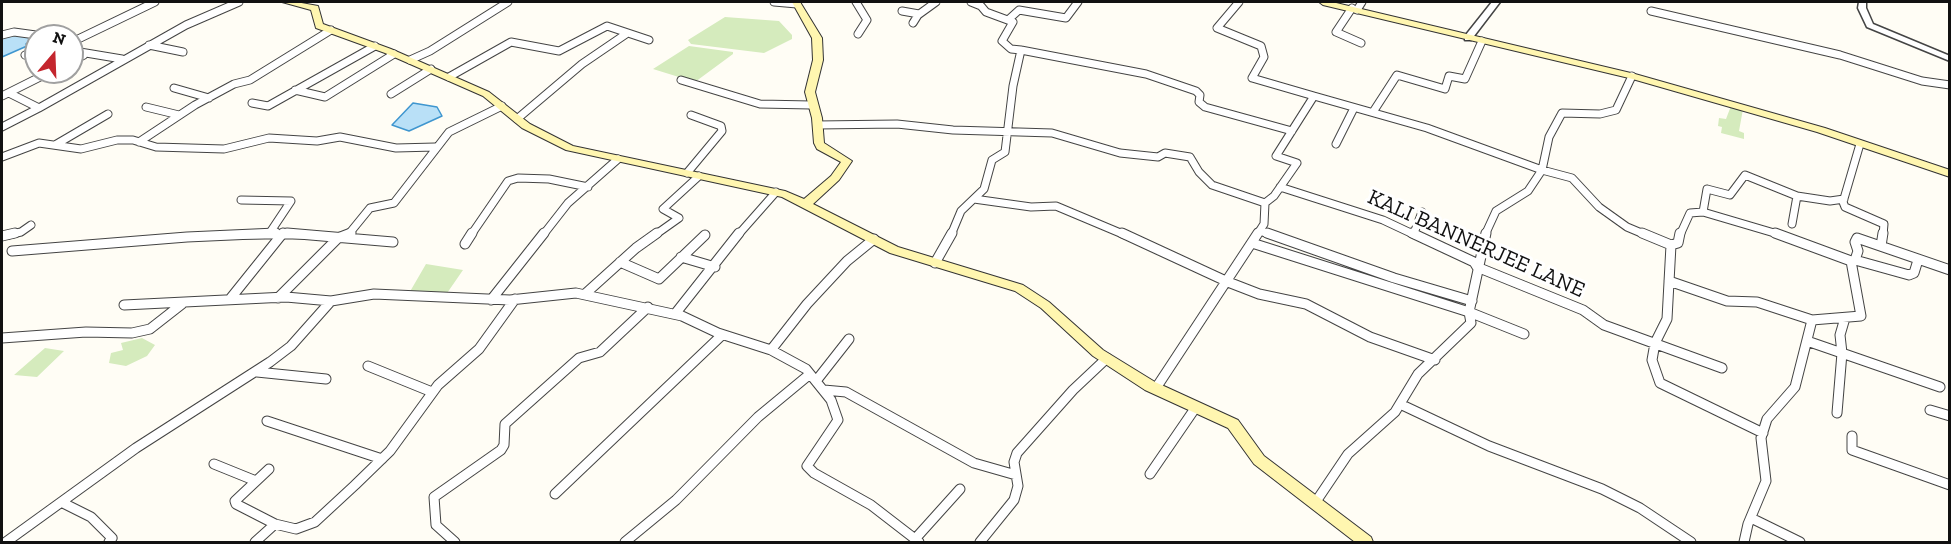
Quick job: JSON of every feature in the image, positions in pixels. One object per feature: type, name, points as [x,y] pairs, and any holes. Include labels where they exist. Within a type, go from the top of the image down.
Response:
[{"type":"main road","points":[[286,2],[303,3],[315,8],[319,26],[410,60],[486,94],[526,126],[570,148],[776,192],[807,203],[894,250],[1020,288],[1046,305],[1107,358],[1156,388],[1233,424],[1259,460],[1366,543]]},
{"type":"main road","points":[[1323,2],[1357,6],[1468,38],[1632,76],[1860,144],[1950,174]]},
{"type":"main road","points":[[796,3],[817,38],[818,60],[810,92],[821,147],[847,161],[835,178],[807,203]]},
{"type":"street","points":[[84,36],[155,2]]},
{"type":"street","points":[[2,127],[149,45],[239,2]]},
{"type":"street","points":[[410,60],[508,2]]},
{"type":"street","points":[[774,2],[796,3]]},
{"type":"street","points":[[856,2],[867,20],[858,33]]},
{"type":"street","points":[[913,23],[919,14],[936,2]]},
{"type":"street","points":[[971,2],[983,4],[987,12],[1013,22],[1002,41],[1011,49],[1146,75],[1196,91],[1200,95],[1199,102],[1205,107],[1292,131]]},
{"type":"street","points":[[1008,20],[1015,10],[1066,18],[1078,2]]},
{"type":"street","points":[[1239,2],[1217,27],[1261,46],[1264,57],[1252,78],[1427,128],[1542,170],[1572,178],[1599,207],[1627,227],[1671,245],[1678,243],[1681,228],[1690,213],[1703,212],[1788,237],[1853,261],[1909,275],[1914,273],[1918,260]]},
{"type":"street","points":[[1468,38],[1496,2]]},
{"type":"street","points":[[1862,2],[1862,8],[1870,25],[1950,59]]},
{"type":"street","points":[[1357,6],[1336,33],[1361,43]]},
{"type":"street","points":[[902,11],[919,14]]},
{"type":"street","points":[[1652,11],[1754,37],[1840,55],[1922,81],[1950,85]]},
{"type":"street","points":[[449,77],[511,42],[559,51],[607,26],[649,40]]},
{"type":"street","points":[[139,142],[179,115],[234,84],[250,80],[331,30]]},
{"type":"street","points":[[2,35],[14,32],[24,33]]},
{"type":"street","points":[[517,119],[582,64],[626,34]]},
{"type":"street","points":[[1373,112],[1397,75],[1445,89],[1449,76],[1465,79],[1482,41]]},
{"type":"street","points":[[149,45],[183,52]]},
{"type":"street","points":[[252,103],[268,106],[375,46]]},
{"type":"street","points":[[935,263],[947,244],[961,210],[984,189],[992,160],[1005,152],[1021,50]]},
{"type":"street","points":[[84,52],[123,59]]},
{"type":"street","points":[[296,90],[325,97],[394,54]]},
{"type":"street","points":[[391,94],[431,69]]},
{"type":"street","points":[[1315,503],[1348,454],[1395,412],[1418,374],[1435,360],[1470,323],[1469,312],[1481,246],[1496,212],[1528,191],[1542,170],[1550,137],[1562,113],[1600,114],[1616,110],[1632,76]]},
{"type":"street","points":[[681,80],[760,104],[811,105]]},
{"type":"street","points":[[2,96],[27,84]]},
{"type":"street","points":[[174,88],[209,98]]},
{"type":"street","points":[[9,93],[39,108]]},
{"type":"street","points":[[1156,388],[1228,282],[1264,224],[1265,202],[1280,187],[1297,163],[1276,156],[1314,96]]},
{"type":"street","points":[[278,298],[338,238],[350,234],[370,208],[394,203],[435,147],[449,132],[502,106]]},
{"type":"street","points":[[146,107],[179,115]]},
{"type":"street","points":[[1336,144],[1354,108]]},
{"type":"street","points":[[55,145],[108,114]]},
{"type":"street","points":[[585,294],[620,262],[679,218],[663,209],[693,175],[722,131],[721,126],[691,115]]},
{"type":"street","points":[[817,125],[897,124],[953,130],[1052,133],[1120,153],[1158,157],[1166,153],[1190,157],[1199,172],[1212,185],[1265,202]]},
{"type":"street","points":[[2,163],[5,156],[39,143],[81,149],[117,140],[139,142],[156,147],[224,149],[269,138],[317,141],[340,137],[396,148],[435,147]]},
{"type":"street","points":[[1860,144],[1852,179],[1844,199],[1845,207],[1884,224],[1881,246]]},
{"type":"street","points":[[491,300],[559,213],[618,159]]},
{"type":"street","points":[[1703,212],[1707,189],[1730,195],[1745,175],[1797,196],[1830,201],[1844,199]]},
{"type":"street","points":[[465,244],[508,181],[518,178],[549,179],[588,187]]},
{"type":"street","name":"KALI BANNERJEE LANE","points":[[1280,187],[1330,201],[1414,233],[1474,262],[1477,267],[1583,310],[1604,325],[1722,368]]},
{"type":"street","points":[[675,314],[731,247],[743,227],[776,192]]},
{"type":"street","points":[[1792,224],[1797,196]]},
{"type":"street","points":[[974,199],[1031,207],[1056,206],[1075,212],[1228,282],[1259,294],[1306,304],[1333,317],[1335,321],[1370,337],[1435,360]]},
{"type":"street","points":[[241,200],[291,201],[269,234]]},
{"type":"street","points":[[1414,233],[1422,212]]},
{"type":"street","points":[[2,236],[21,232],[31,225]]},
{"type":"street","points":[[1260,231],[1394,278],[1472,302]]},
{"type":"street","points":[[230,299],[283,233]]},
{"type":"street","points":[[12,251],[283,233],[393,242]]},
{"type":"street","points":[[620,262],[659,279],[705,236]]},
{"type":"street","points":[[1669,281],[1726,301],[1757,302],[1812,320],[1861,316],[1853,261],[1858,251],[1855,242],[1857,238],[1950,270]]},
{"type":"street","points":[[771,350],[785,329],[822,287],[874,239]]},
{"type":"street","points":[[1252,243],[1469,312],[1524,334]]},
{"type":"street","points":[[1671,245],[1667,319],[1655,343],[1652,360],[1660,383],[1763,433]]},
{"type":"street","points":[[681,257],[715,267]]},
{"type":"street","points":[[124,305],[278,298],[331,301],[374,294],[491,300],[553,294],[585,294],[648,307],[675,314],[722,334],[771,350],[813,377],[831,399],[838,420],[835,428],[807,466],[814,473],[871,505],[917,541],[960,489]]},
{"type":"street","points":[[269,469],[238,497],[236,504],[275,524],[297,529],[315,522],[382,459],[401,437],[432,392],[479,349],[515,299]]},
{"type":"street","points":[[6,543],[136,448],[211,398],[224,394],[257,372],[291,346],[331,301]]},
{"type":"street","points":[[2,338],[86,332],[132,333],[150,329],[183,304]]},
{"type":"street","points":[[455,543],[436,525],[437,510],[434,497],[501,450],[504,445],[504,424],[579,358],[600,352],[648,307]]},
{"type":"street","points":[[1837,413],[1842,353],[1840,334],[1845,318]]},
{"type":"street","points":[[1744,543],[1766,481],[1761,446],[1767,419],[1795,387],[1812,320]]},
{"type":"street","points":[[555,494],[722,334]]},
{"type":"street","points":[[625,543],[663,508],[676,500],[758,417],[813,377],[849,339]]},
{"type":"street","points":[[1807,341],[1940,387]]},
{"type":"street","points":[[980,543],[1014,500],[1018,486],[1014,462],[1017,453],[1073,390],[1107,358]]},
{"type":"street","points":[[368,366],[432,392]]},
{"type":"street","points":[[257,372],[326,379]]},
{"type":"street","points":[[824,390],[846,392],[974,464],[1016,475]]},
{"type":"street","points":[[1400,404],[1489,446],[1602,489],[1640,508],[1692,543]]},
{"type":"street","points":[[1150,474],[1196,407]]},
{"type":"street","points":[[1930,410],[1950,416]]},
{"type":"street","points":[[267,421],[382,459]]},
{"type":"street","points":[[1852,436],[1852,450],[1950,485]]},
{"type":"street","points":[[214,464],[256,481]]},
{"type":"street","points":[[63,502],[91,517],[112,538],[110,543]]},
{"type":"street","points":[[1751,518],[1800,543]]},
{"type":"street","points":[[255,543],[275,524]]},
{"type":"green space","points":[[725,17],[779,21],[792,35],[792,39],[764,53],[691,44],[688,40]]},
{"type":"green space","points":[[689,46],[733,52],[733,54],[695,82],[653,69]]},
{"type":"green space","points":[[1731,106],[1743,109],[1739,131],[1744,133],[1744,139],[1721,133],[1722,127],[1718,126],[1719,118],[1726,119]]},
{"type":"green space","points":[[426,264],[463,270],[443,299],[408,295]]},
{"type":"green space","points":[[142,338],[155,345],[147,356],[126,366],[109,363],[111,353],[123,350],[121,343]]},
{"type":"green space","points":[[45,348],[64,351],[37,377],[14,375]]},
{"type":"water","points":[[8,34],[24,36],[24,47],[2,57],[2,36]]},
{"type":"water","points":[[413,103],[437,107],[442,116],[409,131],[392,125]]}]
